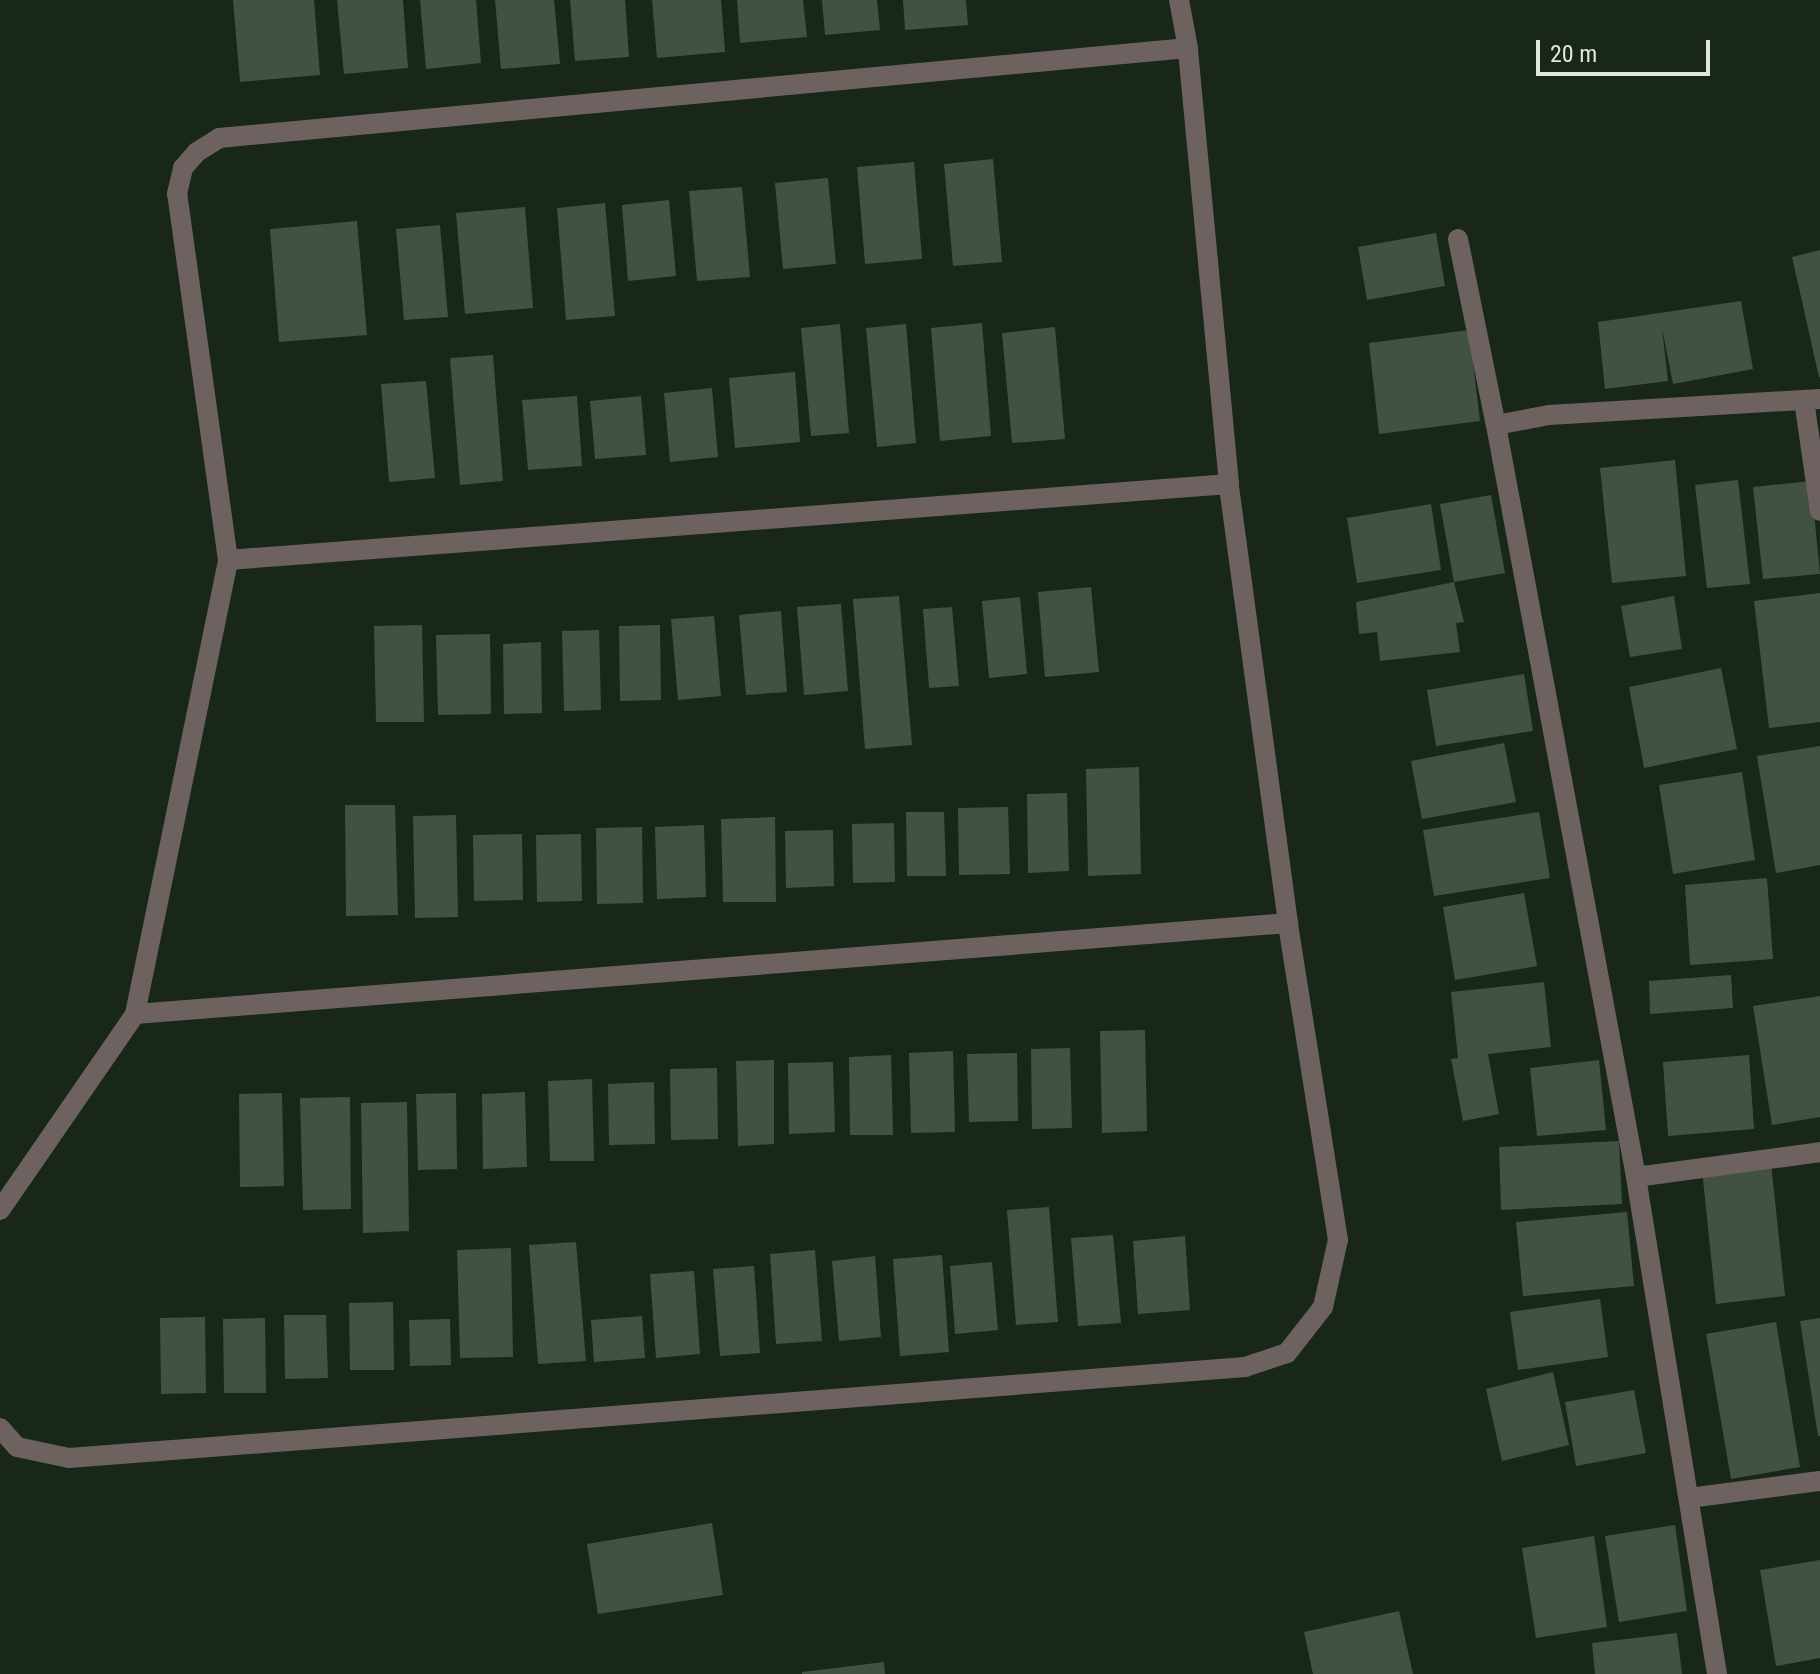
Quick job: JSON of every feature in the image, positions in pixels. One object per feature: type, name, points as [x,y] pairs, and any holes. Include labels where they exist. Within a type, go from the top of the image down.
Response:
[{"type":"street","points":[[0,1428],[17,1447],[69,1458],[1245,1367],[1287,1353],[1323,1307],[1338,1240],[1288,923],[1229,484],[1188,48],[1179,0]]},
{"type":"street","points":[[0,1210],[135,1014],[228,560],[177,194],[183,168],[197,152],[219,138],[1188,48]]},
{"type":"street","points":[[1458,239],[1496,425],[1636,1177],[1717,1674]]},
{"type":"street","points":[[1496,425],[1549,415],[1812,400],[1820,511]]},
{"type":"street","points":[[228,560],[1229,484]]},
{"type":"street","points":[[135,1014],[1288,923]]},
{"type":"street","points":[[1636,1177],[1820,1152]]},
{"type":"street","points":[[1689,1498],[1820,1481]]},
{"type":"building","points":[[233,0],[314,0],[320,75],[240,82]]},
{"type":"building","points":[[337,0],[403,0],[408,68],[344,74]]},
{"type":"building","points":[[420,0],[476,0],[481,63],[426,69]]},
{"type":"building","points":[[495,0],[554,0],[560,64],[501,69]]},
{"type":"building","points":[[570,0],[625,0],[629,57],[575,61]]},
{"type":"building","points":[[652,0],[721,0],[725,52],[657,58]]},
{"type":"building","points":[[737,0],[803,0],[807,37],[740,43]]},
{"type":"building","points":[[822,0],[877,0],[880,30],[825,35]]},
{"type":"building","points":[[903,0],[966,0],[968,25],[905,30]]},
{"type":"building","points":[[993,159],[1002,262],[953,266],[944,164]]},
{"type":"building","points":[[914,162],[922,259],[865,264],[857,167]]},
{"type":"building","points":[[828,178],[836,264],[783,269],[775,183]]},
{"type":"building","points":[[742,187],[750,277],[697,281],[689,191]]},
{"type":"building","points":[[669,200],[676,276],[628,281],[622,205]]},
{"type":"building","points":[[605,203],[615,316],[566,320],[557,208]]},
{"type":"building","points":[[525,207],[533,308],[465,314],[456,213]]},
{"type":"building","points":[[357,221],[367,335],[279,342],[270,229]]},
{"type":"building","points":[[440,225],[448,317],[404,320],[396,229]]},
{"type":"building","points":[[1436,233],[1445,286],[1367,300],[1358,247]]},
{"type":"building","points":[[1820,250],[1820,377],[1819,377],[1792,257]]},
{"type":"building","points":[[1741,301],[1753,369],[1673,384],[1662,328],[1668,381],[1605,389],[1598,322]]},
{"type":"building","points":[[982,323],[991,436],[940,441],[931,328]]},
{"type":"building","points":[[840,324],[849,433],[811,436],[801,328]]},
{"type":"building","points":[[906,324],[916,443],[877,447],[866,328]]},
{"type":"building","points":[[1055,327],[1065,439],[1012,443],[1002,333]]},
{"type":"building","points":[[1469,330],[1480,421],[1379,434],[1369,343]]},
{"type":"building","points":[[493,355],[503,481],[460,485],[450,358]]},
{"type":"building","points":[[795,372],[800,442],[735,448],[729,378]]},
{"type":"building","points":[[426,381],[435,478],[389,482],[381,384]]},
{"type":"building","points":[[712,388],[718,457],[670,462],[664,393]]},
{"type":"building","points":[[577,396],[582,466],[528,470],[522,400]]},
{"type":"building","points":[[641,396],[646,455],[595,459],[590,401]]},
{"type":"building","points":[[1675,460],[1686,576],[1612,583],[1600,468]]},
{"type":"building","points":[[1738,480],[1750,584],[1707,588],[1695,485]]},
{"type":"building","points":[[1811,481],[1820,574],[1763,579],[1753,487]]},
{"type":"building","points":[[1491,495],[1505,573],[1454,582],[1440,504]]},
{"type":"building","points":[[1431,504],[1441,570],[1357,583],[1347,518]]},
{"type":"building","points":[[1454,582],[1464,622],[1456,623],[1460,652],[1380,661],[1377,632],[1359,634],[1356,602]]},
{"type":"building","points":[[1091,587],[1099,672],[1045,677],[1038,592]]},
{"type":"building","points":[[1820,593],[1820,722],[1769,728],[1754,601]]},
{"type":"building","points":[[899,596],[912,745],[865,749],[853,599]]},
{"type":"building","points":[[1674,596],[1682,649],[1630,657],[1621,606]]},
{"type":"building","points":[[1020,597],[1027,674],[989,678],[982,601]]},
{"type":"building","points":[[841,604],[848,691],[804,695],[797,607]]},
{"type":"building","points":[[952,607],[959,686],[929,688],[923,609]]},
{"type":"building","points":[[781,611],[787,692],[746,695],[739,615]]},
{"type":"building","points":[[714,616],[721,696],[678,700],[671,619]]},
{"type":"building","points":[[422,625],[424,722],[376,722],[374,626]]},
{"type":"building","points":[[660,625],[661,700],[620,701],[619,626]]},
{"type":"building","points":[[599,630],[601,710],[564,711],[562,631]]},
{"type":"building","points":[[490,634],[491,714],[438,715],[436,635]]},
{"type":"building","points":[[541,642],[542,713],[504,714],[503,644]]},
{"type":"building","points":[[1721,668],[1737,749],[1644,768],[1629,687]]},
{"type":"building","points":[[1524,674],[1533,731],[1436,746],[1427,690]]},
{"type":"building","points":[[1504,743],[1516,802],[1422,819],[1411,761]]},
{"type":"building","points":[[1820,746],[1820,865],[1776,873],[1757,756]]},
{"type":"building","points":[[1139,767],[1141,874],[1088,876],[1086,769]]},
{"type":"building","points":[[1742,772],[1755,860],[1673,874],[1659,785]]},
{"type":"building","points":[[1067,793],[1069,871],[1028,873],[1027,794]]},
{"type":"building","points":[[345,805],[395,805],[398,915],[346,916]]},
{"type":"building","points":[[1008,807],[1010,874],[959,875],[958,808]]},
{"type":"building","points":[[906,812],[944,812],[946,876],[907,876]]},
{"type":"building","points":[[1539,812],[1550,878],[1434,896],[1423,830]]},
{"type":"building","points":[[456,815],[458,917],[415,918],[413,816]]},
{"type":"building","points":[[775,817],[776,902],[723,902],[721,819]]},
{"type":"building","points":[[894,823],[895,882],[853,883],[852,824]]},
{"type":"building","points":[[704,825],[706,897],[657,899],[655,827]]},
{"type":"building","points":[[642,827],[643,903],[597,904],[596,828]]},
{"type":"building","points":[[833,830],[834,886],[786,888],[785,831]]},
{"type":"building","points":[[522,834],[523,900],[474,901],[473,835]]},
{"type":"building","points":[[581,834],[582,901],[537,902],[536,835]]},
{"type":"building","points":[[1767,878],[1773,959],[1690,965],[1685,885]]},
{"type":"building","points":[[1524,893],[1537,966],[1455,980],[1443,907]]},
{"type":"building","points":[[1731,975],[1733,1008],[1650,1014],[1649,981]]},
{"type":"building","points":[[1544,982],[1551,1047],[1488,1054],[1499,1114],[1463,1121],[1451,1059],[1458,1058],[1451,992]]},
{"type":"building","points":[[1820,996],[1820,1117],[1772,1125],[1753,1006]]},
{"type":"building","points":[[1145,1030],[1147,1131],[1102,1133],[1100,1031]]},
{"type":"building","points":[[1070,1048],[1072,1128],[1032,1129],[1031,1049]]},
{"type":"building","points":[[953,1051],[955,1132],[911,1133],[909,1053]]},
{"type":"building","points":[[1017,1053],[1018,1121],[969,1122],[967,1054]]},
{"type":"building","points":[[891,1055],[893,1135],[850,1135],[849,1057]]},
{"type":"building","points":[[1749,1055],[1754,1129],[1668,1136],[1663,1062]]},
{"type":"building","points":[[774,1060],[774,1144],[738,1146],[736,1061]]},
{"type":"building","points":[[1599,1060],[1606,1130],[1537,1136],[1530,1068]]},
{"type":"building","points":[[833,1062],[835,1132],[789,1134],[788,1063]]},
{"type":"building","points":[[717,1068],[718,1139],[671,1140],[670,1069]]},
{"type":"building","points":[[592,1079],[594,1161],[550,1161],[548,1081]]},
{"type":"building","points":[[654,1082],[655,1144],[609,1145],[608,1084]]},
{"type":"building","points":[[525,1092],[527,1167],[483,1169],[482,1094]]},
{"type":"building","points":[[282,1093],[284,1186],[240,1187],[239,1094]]},
{"type":"building","points":[[456,1093],[457,1169],[418,1170],[416,1094]]},
{"type":"building","points":[[350,1097],[351,1209],[303,1210],[300,1098]]},
{"type":"building","points":[[407,1102],[409,1231],[363,1233],[361,1103]]},
{"type":"building","points":[[1619,1141],[1622,1204],[1501,1210],[1499,1147]]},
{"type":"building","points":[[1771,1163],[1785,1296],[1716,1304],[1702,1170]]},
{"type":"building","points":[[1049,1207],[1058,1322],[1016,1325],[1007,1210]]},
{"type":"building","points":[[1627,1212],[1634,1286],[1523,1296],[1516,1222]]},
{"type":"building","points":[[1113,1235],[1121,1323],[1078,1326],[1071,1238]]},
{"type":"building","points":[[1185,1236],[1190,1310],[1138,1314],[1133,1241]]},
{"type":"building","points":[[576,1242],[586,1361],[538,1364],[529,1245]]},
{"type":"building","points":[[511,1248],[513,1357],[460,1358],[457,1250]]},
{"type":"building","points":[[815,1250],[822,1341],[776,1344],[770,1254]]},
{"type":"building","points":[[942,1255],[949,1352],[900,1356],[893,1259]]},
{"type":"building","points":[[875,1256],[881,1337],[839,1341],[832,1261]]},
{"type":"building","points":[[992,1262],[998,1330],[955,1334],[950,1266]]},
{"type":"building","points":[[754,1266],[760,1353],[720,1356],[713,1269]]},
{"type":"building","points":[[694,1271],[700,1354],[656,1358],[650,1274]]},
{"type":"building","points":[[1600,1299],[1608,1357],[1518,1370],[1510,1312]]},
{"type":"building","points":[[393,1302],[394,1370],[350,1370],[349,1303]]},
{"type":"building","points":[[284,1315],[326,1315],[328,1378],[285,1379]]},
{"type":"building","points":[[642,1316],[645,1358],[594,1362],[591,1320]]},
{"type":"building","points":[[205,1317],[206,1393],[161,1394],[160,1318]]},
{"type":"building","points":[[265,1318],[266,1393],[224,1393],[223,1319]]},
{"type":"building","points":[[1820,1318],[1820,1436],[1818,1436],[1800,1321]]},
{"type":"building","points":[[450,1319],[451,1365],[410,1366],[409,1320]]},
{"type":"building","points":[[1776,1322],[1800,1467],[1731,1479],[1706,1334]]},
{"type":"building","points":[[1553,1372],[1569,1445],[1502,1461],[1486,1389]]},
{"type":"building","points":[[1634,1390],[1646,1453],[1576,1466],[1565,1402]]},
{"type":"building","points":[[712,1523],[723,1595],[598,1614],[587,1544]]},
{"type":"building","points":[[1675,1525],[1687,1611],[1619,1622],[1605,1536]]},
{"type":"building","points":[[1594,1536],[1607,1627],[1536,1638],[1522,1548]]},
{"type":"building","points":[[1820,1560],[1820,1658],[1776,1666],[1760,1570]]},
{"type":"building","points":[[1399,1611],[1413,1674],[1313,1674],[1304,1632]]},
{"type":"building","points":[[1677,1633],[1682,1674],[1595,1674],[1592,1643]]},
{"type":"building","points":[[884,1662],[885,1674],[802,1674],[802,1672]]}]
